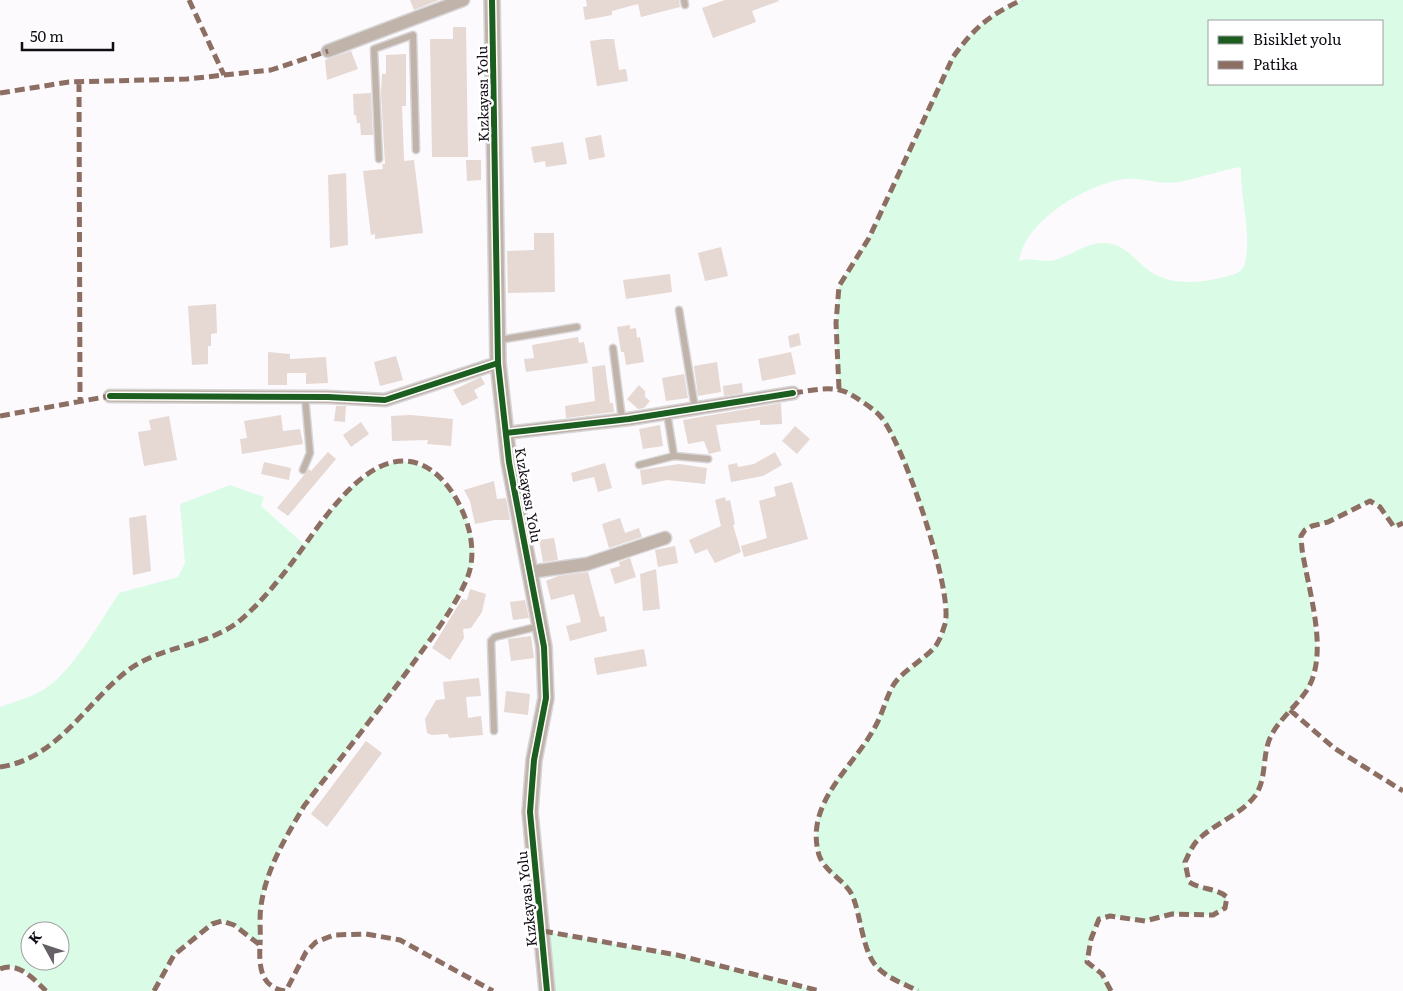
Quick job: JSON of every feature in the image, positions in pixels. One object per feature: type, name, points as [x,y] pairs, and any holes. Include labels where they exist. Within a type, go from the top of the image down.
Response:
[{"type":"street","points":[[328,51],[463,0]]},
{"type":"street","name":"Kızkayası Yolu","points":[[492,0],[498,363],[516,507],[530,572],[547,674],[546,698],[534,760],[530,812],[547,991]]},
{"type":"street","points":[[110,396],[305,397],[385,400],[498,363]]},
{"type":"street","points":[[506,433],[622,420],[793,393]]},
{"type":"street","points":[[530,572],[587,564],[665,538]]},
{"type":"lane","points":[[374,49],[413,35],[416,150]]},
{"type":"lane","points":[[363,38],[374,49],[379,160]]},
{"type":"lane","points":[[679,310],[695,408]]},
{"type":"lane","points":[[498,340],[577,327]]},
{"type":"lane","points":[[613,348],[622,420]]},
{"type":"lane","points":[[303,470],[310,453],[305,397]]},
{"type":"lane","points":[[667,413],[674,456]]},
{"type":"lane","points":[[639,465],[674,456],[708,459]]},
{"type":"lane","points":[[494,731],[491,641],[495,637],[540,626]]},
{"type":"green space","points":[[1022,0],[1403,0],[1403,523],[1394,527],[1380,507],[1370,501],[1328,522],[1312,526],[1305,530],[1301,536],[1318,653],[1307,689],[1272,732],[1265,748],[1261,782],[1256,794],[1247,804],[1200,837],[1185,862],[1189,882],[1223,894],[1227,897],[1225,908],[1213,915],[1172,914],[1145,921],[1110,916],[1099,919],[1091,939],[1087,962],[1102,974],[1111,991],[918,991],[907,987],[886,975],[872,962],[853,899],[829,870],[819,854],[817,844],[817,827],[820,812],[835,782],[874,728],[892,688],[939,639],[946,620],[947,604],[945,586],[936,550],[893,439],[878,416],[868,406],[839,389],[836,323],[839,286],[869,238],[953,57],[975,30],[1000,11]],"holes":[[[1241,168],[1247,228],[1247,252],[1243,267],[1235,274],[1190,282],[1169,280],[1151,272],[1129,253],[1109,243],[1089,246],[1056,260],[1027,259],[1019,261],[1024,246],[1033,231],[1045,218],[1060,206],[1094,188],[1126,179],[1172,183]]]},
{"type":"green space","points":[[399,461],[416,464],[431,471],[458,501],[468,522],[474,552],[468,575],[452,606],[429,642],[373,719],[304,806],[284,842],[267,879],[260,911],[260,945],[234,925],[222,921],[212,924],[174,955],[154,991],[46,991],[23,971],[70,971],[70,921],[20,921],[20,970],[13,967],[0,969],[0,707],[35,694],[56,680],[76,658],[119,593],[178,577],[185,563],[180,504],[230,485],[264,497],[261,506],[305,545],[345,494],[369,474],[383,466]]},
{"type":"green space","points":[[543,931],[677,955],[820,991],[547,991]]},
{"type":"building","points":[[410,0],[439,0],[414,10]]},
{"type":"building","points":[[586,0],[679,0],[680,7],[641,17],[638,4],[612,11],[612,15],[585,20],[583,7],[587,6]]},
{"type":"building","points":[[725,0],[779,1],[752,11],[756,22],[713,38],[702,8]]},
{"type":"building","points":[[453,27],[466,27],[468,157],[432,157],[430,39],[453,39]]},
{"type":"building","points":[[614,39],[619,70],[626,69],[628,81],[597,86],[590,41]]},
{"type":"building","points":[[351,51],[358,69],[327,80],[325,60]]},
{"type":"building","points":[[406,54],[406,106],[402,106],[404,161],[414,160],[423,233],[375,239],[375,234],[371,235],[363,171],[383,169],[382,164],[385,164],[381,93],[382,74],[386,74],[386,55]]},
{"type":"building","points":[[371,93],[373,135],[361,135],[360,123],[357,123],[356,115],[354,115],[353,94]]},
{"type":"building","points":[[601,135],[605,157],[589,160],[585,138]]},
{"type":"building","points":[[563,142],[567,164],[546,167],[545,161],[534,163],[531,147]]},
{"type":"building","points":[[466,160],[481,160],[481,180],[467,181]]},
{"type":"building","points":[[346,173],[348,245],[330,248],[328,175]]},
{"type":"building","points":[[534,233],[554,233],[555,292],[508,293],[507,251],[534,250]]},
{"type":"building","points":[[721,247],[728,276],[705,281],[698,253]]},
{"type":"building","points":[[670,274],[672,292],[626,299],[623,280]]},
{"type":"building","points":[[216,304],[217,333],[211,334],[211,346],[208,346],[208,364],[192,365],[188,306]]},
{"type":"building","points":[[630,325],[630,329],[636,328],[637,338],[640,337],[644,362],[626,365],[624,352],[621,352],[617,327]]},
{"type":"building","points":[[799,333],[801,345],[790,348],[788,336]]},
{"type":"building","points":[[578,337],[579,343],[584,342],[588,363],[526,372],[524,359],[534,358],[532,345]]},
{"type":"building","points":[[268,352],[290,354],[290,359],[326,357],[328,383],[306,384],[306,373],[287,373],[287,385],[268,385]]},
{"type":"building","points":[[791,352],[796,374],[762,381],[758,359]]},
{"type":"building","points":[[396,356],[403,380],[380,386],[374,362]]},
{"type":"building","points":[[717,362],[721,392],[698,396],[694,366]]},
{"type":"building","points":[[605,365],[610,403],[613,403],[614,412],[566,418],[565,406],[595,401],[592,367]]},
{"type":"building","points":[[684,374],[688,398],[666,401],[662,378]]},
{"type":"building","points":[[481,377],[485,384],[474,390],[478,398],[462,406],[453,390]]},
{"type":"building","points":[[742,383],[743,393],[724,396],[723,386]]},
{"type":"building","points":[[639,385],[645,391],[645,397],[650,401],[644,408],[638,409],[627,399]]},
{"type":"building","points":[[781,403],[782,424],[760,425],[760,420],[716,425],[721,451],[709,454],[704,441],[688,444],[683,420]]},
{"type":"building","points":[[336,406],[346,406],[345,422],[334,421]]},
{"type":"building","points":[[281,415],[283,431],[300,429],[303,444],[242,454],[240,439],[247,438],[244,421]]},
{"type":"building","points":[[411,415],[453,419],[451,446],[427,444],[428,440],[392,441],[391,416]]},
{"type":"building","points":[[169,416],[177,460],[144,466],[138,432],[151,430],[149,420]]},
{"type":"building","points":[[361,422],[369,434],[351,447],[343,435]]},
{"type":"building","points":[[660,425],[663,446],[643,449],[639,429]]},
{"type":"building","points":[[795,426],[810,439],[797,454],[782,441]]},
{"type":"building","points":[[328,452],[336,459],[288,516],[277,508],[309,469],[311,471]]},
{"type":"building","points":[[775,452],[782,465],[763,476],[731,482],[728,465],[737,463],[738,467],[754,464]]},
{"type":"building","points":[[264,462],[291,468],[289,480],[261,474]]},
{"type":"building","points":[[605,463],[612,488],[598,492],[594,477],[573,482],[571,473]]},
{"type":"building","points":[[679,464],[707,468],[705,484],[667,480],[642,485],[640,470]]},
{"type":"building","points":[[494,481],[497,499],[506,498],[510,520],[495,520],[475,524],[470,501],[464,490]]},
{"type":"building","points":[[792,482],[808,539],[744,557],[741,546],[767,538],[759,501],[776,496],[774,487]]},
{"type":"building","points":[[725,497],[726,501],[730,500],[735,524],[733,525],[741,552],[715,563],[707,549],[695,554],[689,540],[721,526],[715,500]]},
{"type":"building","points":[[146,515],[151,571],[133,575],[129,518]]},
{"type":"building","points":[[620,518],[625,533],[639,528],[642,537],[609,548],[602,524]]},
{"type":"building","points":[[554,538],[558,560],[543,562],[539,540]]},
{"type":"building","points":[[675,546],[678,563],[658,567],[655,550]]},
{"type":"building","points":[[630,558],[636,577],[615,584],[610,569],[620,566],[619,562]]},
{"type":"building","points":[[656,569],[660,609],[643,611],[640,574]]},
{"type":"building","points":[[588,572],[600,617],[604,616],[607,631],[570,641],[566,626],[581,622],[574,594],[551,600],[546,581],[558,576]]},
{"type":"building","points":[[470,589],[486,594],[482,612],[471,628],[463,629],[464,638],[450,660],[432,648],[462,599],[467,600]]},
{"type":"building","points":[[525,600],[529,618],[513,620],[510,602]]},
{"type":"building","points":[[531,636],[534,658],[511,661],[508,639]]},
{"type":"building","points":[[644,649],[647,666],[597,675],[594,658]]},
{"type":"building","points":[[479,678],[481,696],[466,697],[468,718],[481,716],[483,735],[449,738],[448,734],[432,735],[427,733],[425,719],[436,700],[445,699],[443,682]]},
{"type":"building","points":[[506,691],[530,694],[528,715],[504,712]]},
{"type":"building","points":[[366,741],[382,753],[327,827],[311,814]]},
{"type":"marked path","points":[[189,0],[224,75]]},
{"type":"marked path","points":[[839,389],[836,323],[839,286],[869,238],[953,57],[983,23],[1000,11],[1022,0]]},
{"type":"marked path","points":[[0,93],[69,82],[187,79],[271,70],[328,51]]},
{"type":"marked path","points":[[79,82],[80,400]]},
{"type":"marked path","points":[[793,393],[836,389],[850,394],[866,404],[881,417],[902,455],[925,518],[942,582],[946,607],[945,624],[939,640],[930,652],[904,673],[894,684],[875,727],[824,802],[818,819],[816,836],[819,855],[822,861],[846,886],[853,897],[866,945],[873,962],[887,975],[918,991]]},
{"type":"marked path","points":[[0,416],[110,396]]},
{"type":"marked path","points":[[0,767],[20,762],[54,742],[112,684],[141,662],[217,634],[231,627],[244,617],[277,582],[336,503],[373,470],[393,462],[414,462],[435,473],[453,493],[468,526],[472,552],[468,575],[454,604],[432,637],[304,806],[290,830],[267,879],[260,911],[260,945]]},
{"type":"marked path","points":[[1111,991],[1102,974],[1087,962],[1091,939],[1099,919],[1110,916],[1145,921],[1172,914],[1213,915],[1225,908],[1227,897],[1223,894],[1189,882],[1185,862],[1198,839],[1243,808],[1255,796],[1263,775],[1266,752],[1273,731],[1307,690],[1314,675],[1317,658],[1317,640],[1301,536],[1305,530],[1312,526],[1328,522],[1370,501],[1380,507],[1394,527],[1403,523]]},
{"type":"marked path","points":[[1290,710],[1334,748],[1403,791]]},
{"type":"marked path","points":[[154,991],[174,955],[212,924],[222,921],[234,925],[260,945],[260,960],[263,974],[270,985],[277,989],[285,991],[306,952],[316,942],[334,935],[366,934],[400,940],[493,991]]},
{"type":"marked path","points":[[543,931],[677,955],[820,991]]},
{"type":"marked path","points":[[0,969],[7,967],[19,969],[46,991]]},
{"type":"cycle path","points":[[492,0],[498,363],[509,462],[544,647],[546,698],[534,760],[530,812],[547,991]]},
{"type":"cycle path","points":[[110,396],[328,397],[385,400],[498,363]]},
{"type":"cycle path","points":[[506,433],[629,419],[793,393]]}]
